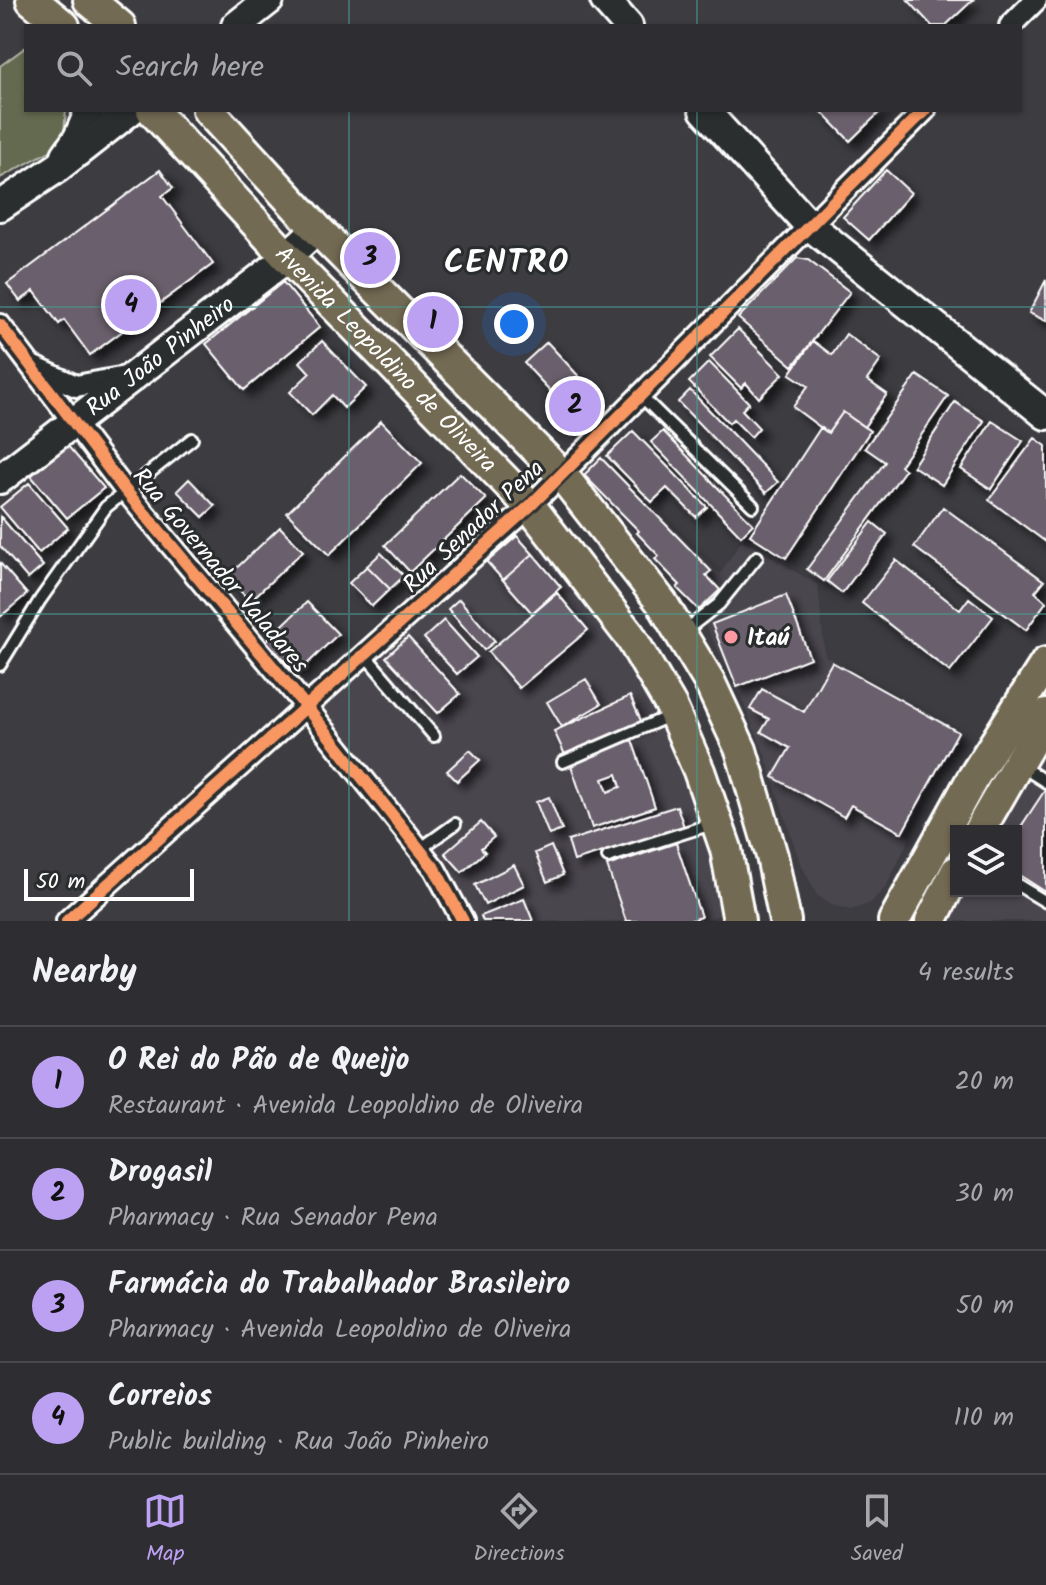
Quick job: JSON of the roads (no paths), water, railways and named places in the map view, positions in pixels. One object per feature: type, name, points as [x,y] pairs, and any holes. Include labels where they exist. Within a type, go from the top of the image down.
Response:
[{"type":"main road","points":[[32,0],[62,24]]},
{"type":"main road","points":[[89,0],[118,24]]},
{"type":"main road","points":[[239,24],[269,0]]},
{"type":"main road","points":[[605,0],[626,24]]},
{"type":"main road","points":[[57,168],[78,138],[89,112]]},
{"type":"main road","points":[[0,206],[57,168],[128,112]]},
{"type":"main road","name":"Avenida Leopoldino de Oliveira","points":[[154,112],[287,257],[530,506],[630,636],[674,714],[717,822],[726,849],[739,921]]},
{"type":"main road","name":"Avenida Leopoldino de Oliveira","points":[[210,112],[317,229],[562,475],[662,603],[709,681],[741,750],[772,856],[785,921]]},
{"type":"main road","points":[[706,112],[809,225],[1046,415]]},
{"type":"main road","name":"Rua João Pinheiro","points":[[0,479],[287,257],[317,229]]},
{"type":"main road","points":[[894,921],[971,781],[1046,663]]},
{"type":"main road","points":[[982,825],[1046,715]]},
{"type":"main road","points":[[931,921],[950,884]]},
{"type":"street","points":[[1012,24],[1036,0]]},
{"type":"street","name":"Rua Senador Pena","points":[[67,921],[530,506],[923,112]]},
{"type":"street","name":"Rua Governador Valadares","points":[[0,325],[125,490],[420,849],[435,869],[463,921]]},
{"type":"street","name":"Rua Governador Valadares","points":[[34,367],[76,386],[131,376]]},
{"type":"lane","points":[[640,395],[753,506]]},
{"type":"lane","points":[[0,665],[40,600],[106,507],[192,439]]},
{"type":"lane","points":[[681,634],[719,604],[757,557]]},
{"type":"lane","points":[[365,655],[434,736]]},
{"type":"lane","points":[[563,762],[674,714]]},
{"type":"lane","points":[[1017,764],[1046,782]]},
{"type":"lane","points":[[608,857],[717,822]]},
{"type":"lane","points":[[420,849],[455,824]]},
{"type":"lane","points":[[1022,888],[1046,902]]},
{"type":"place","name":"Farmácia do Trabalhador Brasileiro","points":[[370,258]]},
{"type":"place","name":"Correios","points":[[131,305]]},
{"type":"place","name":"O Rei do Pão de Queijo","points":[[433,322]]},
{"type":"place","name":"Drogasil","points":[[575,406]]},
{"type":"place","name":"Itaú","points":[[731,637]]},
{"type":"district","name":"CENTRO","points":[[507,261]]}]
